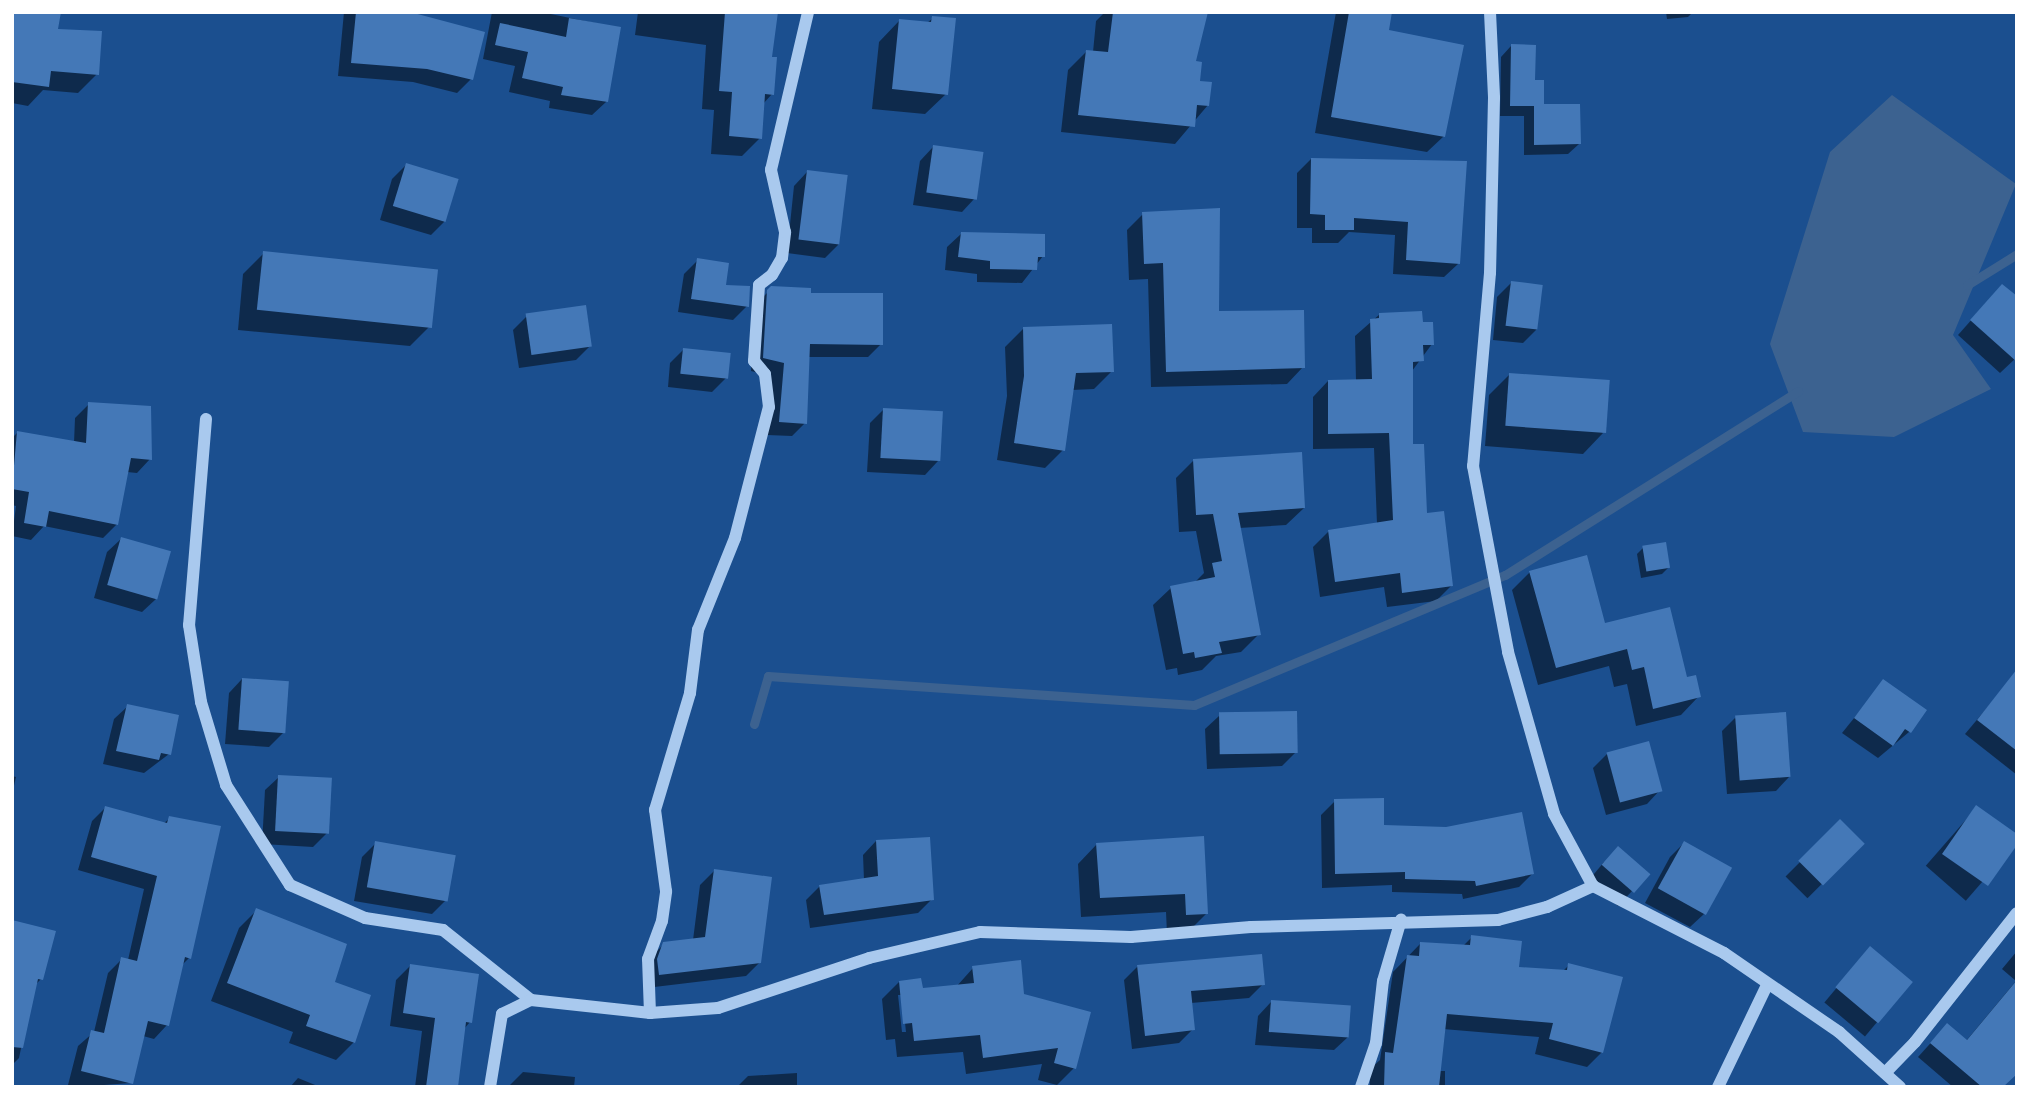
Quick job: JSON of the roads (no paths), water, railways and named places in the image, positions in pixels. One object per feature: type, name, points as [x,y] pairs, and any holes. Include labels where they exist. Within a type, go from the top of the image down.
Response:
[{"type":"street","points":[[650,1013],[648,959],[662,921],[666,891],[655,810],[667,758],[690,693],[698,630],[735,538],[769,407],[765,374],[754,361],[758,285],[772,275],[782,258],[785,232],[771,170],[808,12]]},
{"type":"street","points":[[1490,12],[1494,98],[1490,273],[1473,466],[1508,652],[1554,814],[1593,886],[1724,953],[1839,1032],[1900,1087]]},
{"type":"street","points":[[206,419],[189,625],[201,702],[226,785],[290,885],[365,918],[443,930],[531,1000]]},
{"type":"street","points":[[490,1087],[502,1014],[531,1000],[650,1013],[718,1007],[869,958],[980,932],[1131,937],[1401,920],[1498,920],[1548,907],[1593,886]]},
{"type":"street","points":[[1885,1073],[1915,1042],[2017,913]]},
{"type":"street","points":[[1361,1087],[1376,1043],[1383,982],[1401,920]]},
{"type":"street","points":[[1718,1087],[1767,985]]},
{"type":"water","points":[[1892,95],[2016,184],[1953,335],[1991,389],[1894,437],[1803,432],[1770,344],[1830,152]]},
{"type":"waterway","points":[[1967,285],[2017,254]]},
{"type":"waterway","points":[[754,724],[768,676],[1194,705],[1505,575],[1798,391]]}]
